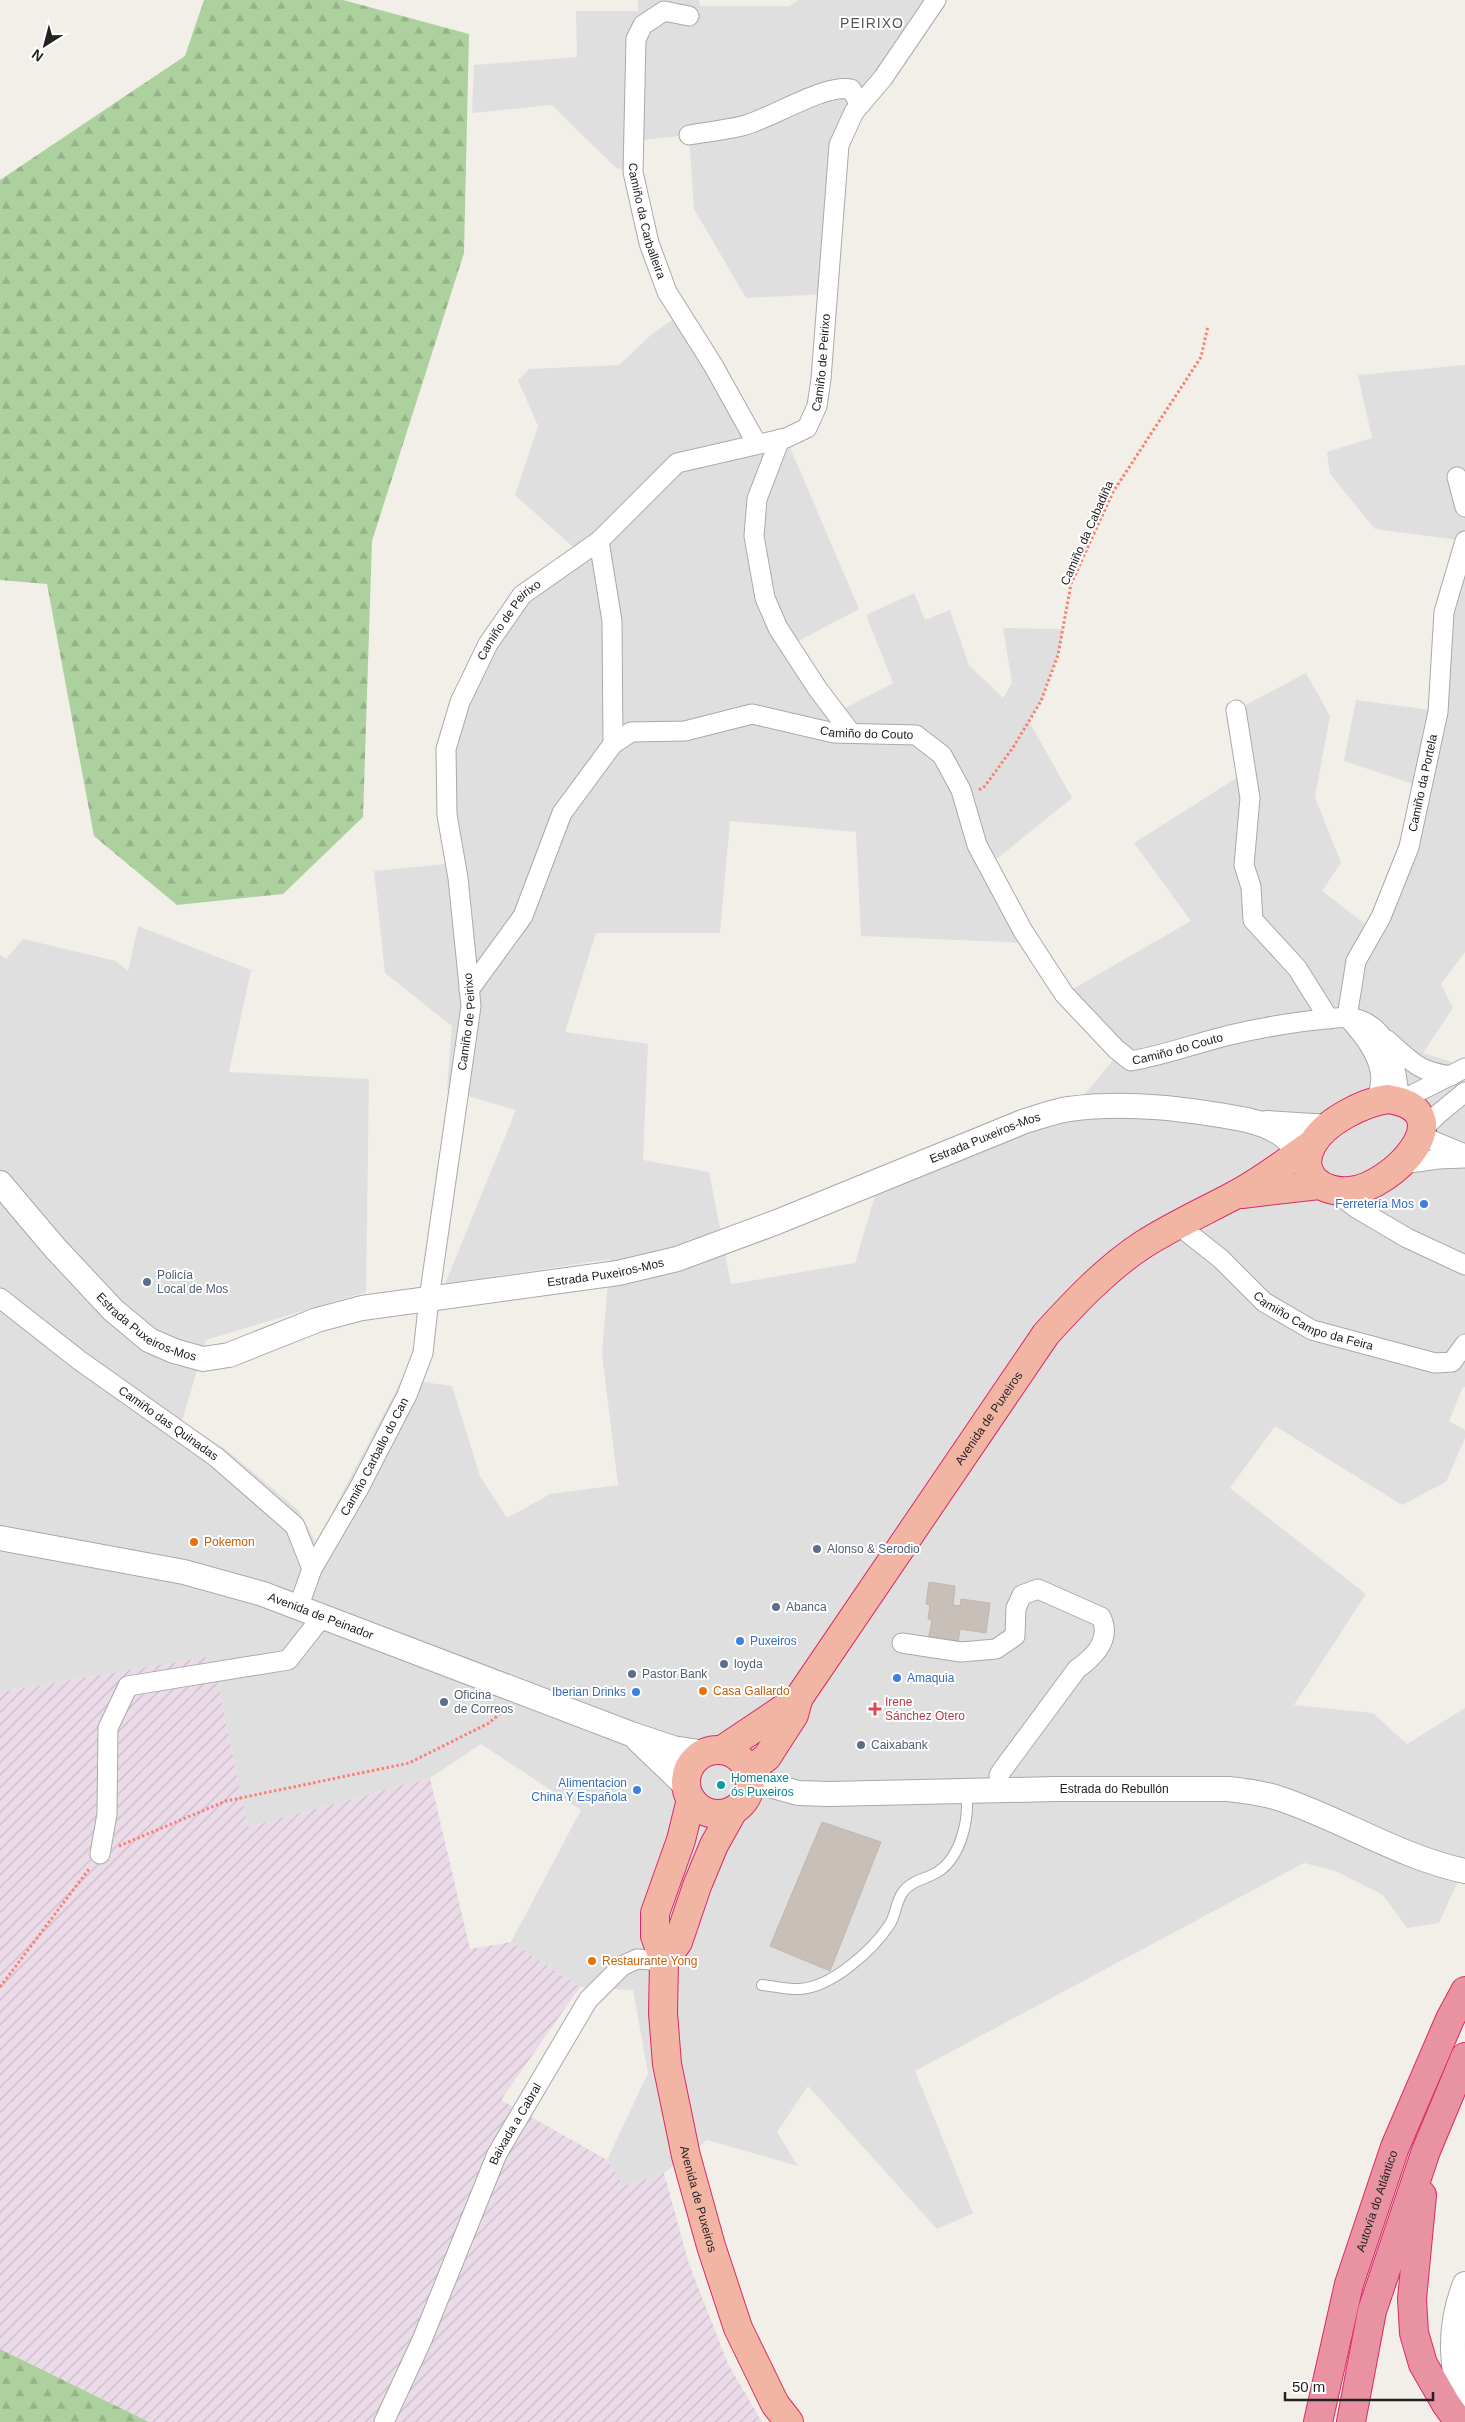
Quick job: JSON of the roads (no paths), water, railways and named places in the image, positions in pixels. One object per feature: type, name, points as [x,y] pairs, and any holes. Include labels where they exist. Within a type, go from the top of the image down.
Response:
[{"type":"highway","points":[[1236,1195],[1272,1171],[1317,1162],[1360,1190],[1379,1182],[1412,1154],[1423,1131],[1422,1120],[1416,1111],[1387,1101],[1342,1117],[1317,1162],[1236,1195]]},
{"type":"highway","name":"Avenida de Puxeiros","points":[[750,1776],[767,1757],[794,1715],[798,1699],[1046,1334],[1074,1303],[1105,1274],[1143,1245],[1236,1195]]},
{"type":"highway","name":"Avenida de Puxeiros","points":[[713,1751],[798,1699]]},
{"type":"highway","points":[[664,1961],[678,1942],[697,1886],[714,1845],[733,1811],[747,1798],[750,1776],[740,1758],[713,1751],[692,1764],[688,1771],[689,1793],[705,1812],[715,1814],[733,1811]]},
{"type":"highway","name":"Avenida de Puxeiros","points":[[689,1793],[680,1840],[655,1913],[655,1936],[664,1961],[663,2013],[667,2064],[686,2156],[711,2246],[738,2328],[775,2404],[788,2422]]},
{"type":"highway","name":"Autovía do Atlántico","points":[[1318,2422],[1349,2284],[1395,2147],[1450,2019],[1465,1991]]},
{"type":"highway","points":[[1351,2422],[1372,2312],[1426,2151],[1465,2056]]},
{"type":"highway","points":[[1426,2151],[1412,2299],[1414,2332],[1423,2364],[1446,2404],[1459,2422]]},
{"type":"street","name":"Camiño de Peirixo","points":[[429,1299],[471,1006],[458,878],[447,815],[446,749],[460,702],[488,644],[522,595],[599,541],[677,463],[780,439],[807,428],[817,406],[821,379],[839,145],[854,112],[884,78],[936,0]]},
{"type":"street","name":"Camiño da Carballeira","points":[[689,16],[664,11],[643,24],[636,39],[633,172],[649,243],[667,292],[713,365],[757,444]]},
{"type":"street","points":[[689,134],[744,126],[842,88],[851,89],[860,105]]},
{"type":"street","points":[[780,439],[757,500],[754,536],[765,598],[778,628],[817,688],[851,733]]},
{"type":"street","points":[[1456,477],[1465,507]]},
{"type":"street","points":[[599,541],[612,621],[614,744]]},
{"type":"street","name":"Camiño da Portela","points":[[1338,1018],[1356,961],[1380,918],[1409,847],[1438,712],[1444,612],[1465,541]]},
{"type":"street","points":[[1236,710],[1250,798],[1244,865],[1251,887],[1253,920],[1297,968],[1338,1018],[1366,1040],[1380,1074],[1380,1086],[1387,1101],[1458,1072]]},
{"type":"street","name":"Camiño do Couto","points":[[469,990],[523,916],[562,813],[614,744],[631,732],[685,730],[752,714],[834,733],[916,735],[942,755],[961,790],[977,845],[1030,943],[1064,994],[1116,1049],[1131,1061],[1157,1056],[1230,1035],[1338,1018],[1368,1022],[1382,1036],[1391,1054],[1387,1101]]},
{"type":"street","points":[[1382,1036],[1418,1068],[1430,1073],[1458,1072]]},
{"type":"street","points":[[1465,1092],[1437,1115],[1423,1131],[1431,1140],[1465,1154]]},
{"type":"street","name":"Estrada Puxeiros-Mos","points":[[0,1183],[55,1248],[114,1310],[149,1340],[174,1351],[203,1359],[228,1355],[317,1320],[362,1308],[618,1273],[677,1259],[777,1222],[1025,1121],[1067,1110],[1105,1106],[1154,1107],[1210,1113],[1265,1125],[1317,1162]]},
{"type":"street","points":[[1265,1125],[1285,1136],[1317,1162],[1356,1208],[1407,1238],[1465,1265]]},
{"type":"street","points":[[1265,1125],[1278,1144],[1272,1171]]},
{"type":"street","points":[[1402,1164],[1438,1159],[1465,1158]]},
{"type":"street","points":[[1379,1182],[1373,1194],[1375,1204],[1386,1224]]},
{"type":"street","name":"Camiño Campo da Feira","points":[[1178,1225],[1221,1260],[1264,1302],[1312,1330],[1435,1363],[1452,1362],[1465,1344]]},
{"type":"street","name":"Camiño das Quinadas","points":[[0,1298],[79,1360],[216,1457],[288,1519],[295,1526],[312,1569]]},
{"type":"street","name":"Camiño Carballo do Can","points":[[298,1608],[312,1569],[359,1488],[407,1394],[423,1353],[429,1299]]},
{"type":"street","name":"Avenida de Peinador","points":[[0,1538],[184,1572],[262,1594],[631,1734],[673,1748],[713,1751]]},
{"type":"street","points":[[902,1643],[961,1652],[996,1649],[1014,1636],[1016,1608],[1022,1595],[1038,1589],[1101,1617],[1105,1625],[1102,1645],[1091,1659],[1077,1669],[1002,1769],[1000,1775],[1001,1790]]},
{"type":"street","points":[[100,1854],[107,1814],[108,1728],[128,1686],[288,1660],[322,1617]]},
{"type":"street","name":"Avenida de Peinador","points":[[631,1734],[689,1793]]},
{"type":"street","name":"Estrada do Rebullón","points":[[750,1776],[798,1793],[1189,1788],[1254,1792],[1279,1798],[1403,1851],[1462,1871]]},
{"type":"street","name":"Baixada a Cabral","points":[[384,2422],[422,2340],[497,2154],[588,2000],[622,1966],[637,1959],[664,1961]]},
{"type":"street","points":[[1465,2284],[1456,2307],[1452,2354],[1458,2392],[1465,2416]]},
{"type":"lane","points":[[762,1985],[801,1989],[830,1981],[868,1951],[890,1923],[903,1892],[915,1882],[939,1871],[958,1850],[967,1806],[966,1792]]},
{"type":"place","name":"Ferretería Mos","points":[[1424,1204]]},
{"type":"place","name":"Policía Local de Mos","points":[[147,1282]]},
{"type":"place","name":"Pokemon","points":[[194,1542]]},
{"type":"place","name":"Alonso & Serodio","points":[[817,1549]]},
{"type":"place","name":"Abanca","points":[[776,1607]]},
{"type":"place","name":"Puxeiros","points":[[740,1641]]},
{"type":"place","name":"loyda","points":[[724,1664]]},
{"type":"place","name":"Pastor Bank","points":[[632,1674]]},
{"type":"place","name":"Amaquia","points":[[897,1678]]},
{"type":"place","name":"Casa Gallardo","points":[[703,1691]]},
{"type":"place","name":"Iberian Drinks","points":[[636,1692]]},
{"type":"place","name":"Oficina de Correos","points":[[444,1702]]},
{"type":"place","name":"Irene Sánchez Otero","points":[[875,1709]]},
{"type":"place","name":"Caixabank","points":[[861,1745]]},
{"type":"place","name":"Homenaxe ós Puxeiros","points":[[721,1785]]},
{"type":"place","name":"Alimentacion China Y Española","points":[[637,1790]]},
{"type":"place","name":"Restaurante Yong","points":[[592,1961]]},
{"type":"district","name":"PEIRIXO","points":[[872,23]]}]
